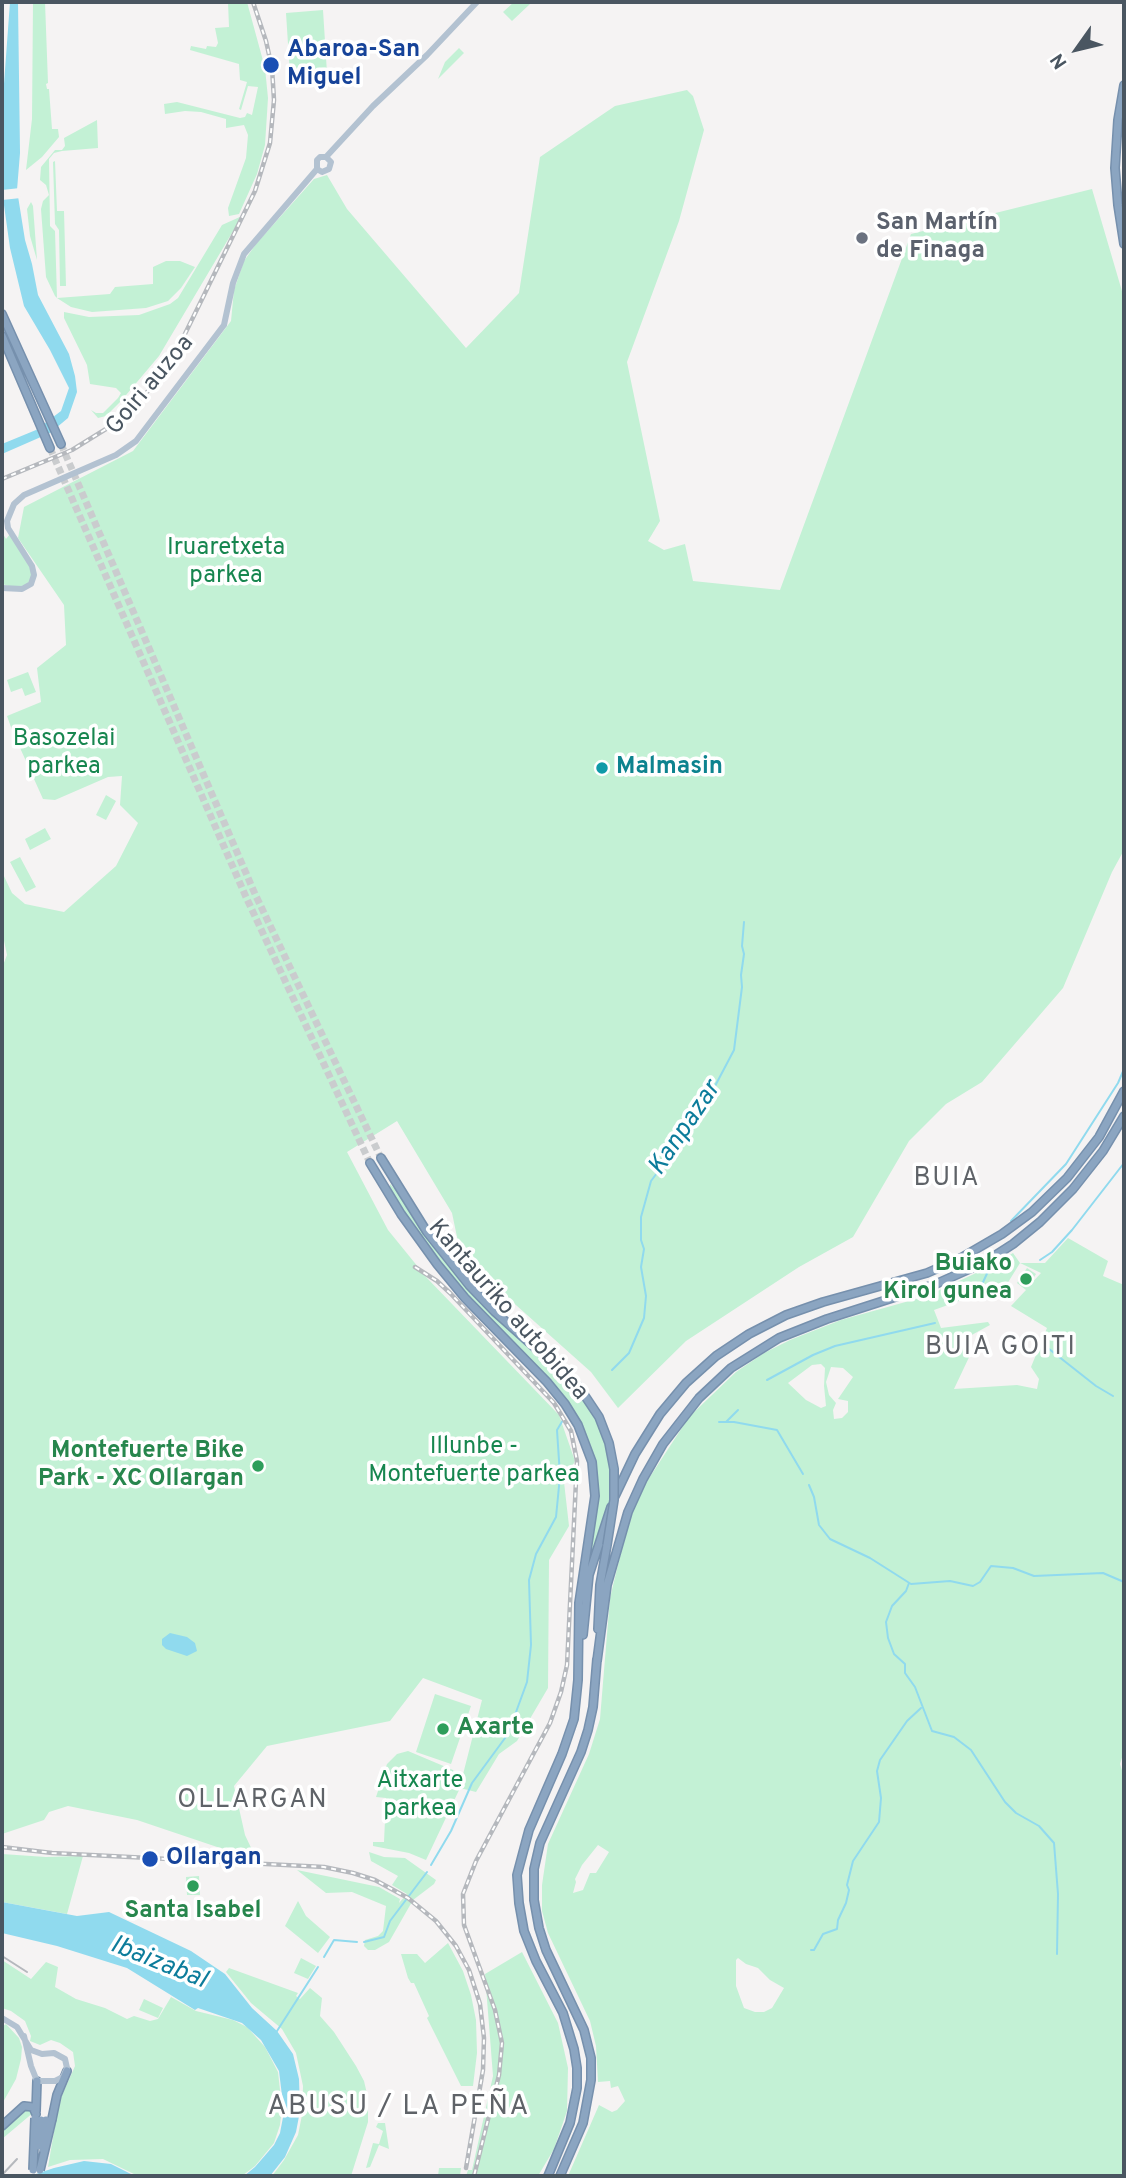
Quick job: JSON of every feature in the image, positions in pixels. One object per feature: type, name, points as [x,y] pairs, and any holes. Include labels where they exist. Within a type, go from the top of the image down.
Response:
[{"type":"highway","points":[[1124,85],[1115,158],[1124,244]]},
{"type":"highway","points":[[2,314],[60,441]]},
{"type":"highway","points":[[2,336],[49,445]]},
{"type":"highway","points":[[574,1719],[582,1682],[589,1575],[617,1492],[635,1454],[660,1414],[676,1395],[716,1356],[766,1325],[824,1302],[927,1273],[975,1250],[1011,1228],[1050,1195],[1077,1166],[1104,1129],[1124,1091]]},
{"type":"highway","points":[[597,1661],[607,1585],[628,1512],[663,1444],[699,1398],[731,1368],[779,1338],[827,1318],[936,1284],[985,1262],[1013,1244],[1073,1189],[1099,1157],[1124,1115]]},
{"type":"highway","name":"Kantauriko autobidea","points":[[381,1158],[427,1232],[469,1285],[495,1312],[579,1387],[603,1426],[614,1468],[615,1489],[600,1585],[593,1707],[581,1752],[540,1843],[534,1869],[538,1928],[584,2030],[591,2058],[591,2080],[583,2123],[561,2176]]},
{"type":"highway","name":"Kantauriko autobidea","points":[[370,1163],[437,1265],[555,1391],[573,1418],[592,1462],[595,1496],[579,1603],[578,1681],[574,1719],[529,1830],[517,1875],[524,1931],[536,1962],[563,2013],[577,2068],[577,2088],[570,2123],[548,2176]]},
{"type":"highway","points":[[42,2118],[57,2095],[66,2071]]},
{"type":"highway","points":[[36,2173],[42,2118],[37,2081]]},
{"type":"highway","points":[[2,2126],[23,2106],[33,2107],[42,2118]]},
{"type":"main road","points":[[326,157],[331,162],[329,169],[322,172],[317,169],[317,160],[326,157],[477,2]]},
{"type":"main road","name":"Goiri auzoa","points":[[2,588],[22,589],[31,584],[34,575],[32,566],[8,528],[7,521],[14,505],[24,495],[116,456],[136,441],[224,325],[233,283],[244,254],[317,169]]},
{"type":"main road","points":[[2,2018],[17,2027],[24,2036],[32,2050],[63,2057],[67,2064],[66,2071],[55,2081],[37,2081],[24,2036]]},
{"type":"main road","points":[[30,2064],[42,2054]]},
{"type":"green space","points":[[33,2],[45,2],[46,84],[49,89],[52,129],[58,129],[59,137],[42,157],[26,170],[32,119]]},
{"type":"green space","points":[[228,2],[247,2],[265,68],[268,98],[265,145],[257,174],[239,214],[229,216],[228,208],[246,158],[248,135],[244,125],[226,128],[226,119],[201,112],[165,114],[164,104],[177,102],[240,118],[247,113],[252,115],[258,87],[248,86],[241,110],[239,109],[247,82],[240,80],[239,64],[190,50],[191,46],[206,49],[207,46],[216,47],[218,43],[215,28],[229,27]]},
{"type":"green space","points":[[514,2],[530,4],[512,21],[503,12]]},
{"type":"green space","points":[[323,10],[327,73],[290,75],[286,13]]},
{"type":"green space","points":[[459,48],[464,53],[438,79],[445,62]]},
{"type":"green space","points":[[687,90],[693,96],[704,130],[679,221],[627,362],[660,521],[648,541],[664,550],[685,544],[693,581],[780,590],[911,234],[1092,189],[1124,298],[1124,850],[1063,988],[982,1082],[946,1104],[909,1141],[853,1237],[799,1267],[686,1341],[618,1408],[591,1372],[461,1256],[452,1213],[397,1121],[347,1152],[388,1230],[427,1278],[559,1415],[575,1461],[564,1482],[569,1526],[549,1560],[548,1688],[517,1741],[499,1754],[476,1792],[460,1788],[426,1860],[409,1853],[373,1846],[373,1842],[384,1842],[386,1798],[376,1797],[387,1764],[397,1754],[408,1751],[453,1770],[460,1786],[482,1700],[423,1678],[390,1721],[267,1746],[234,1786],[245,1835],[254,1854],[229,1851],[137,1820],[68,1806],[49,1812],[44,1820],[2,1834],[2,968],[7,955],[2,931],[2,872],[12,893],[25,904],[64,912],[116,866],[138,823],[120,805],[122,776],[108,777],[55,800],[43,799],[12,730],[7,716],[41,702],[37,668],[66,645],[64,605],[18,538],[24,507],[133,451],[231,321],[234,290],[244,261],[314,179],[327,175],[347,209],[466,348],[519,293],[540,157],[615,106]]},
{"type":"green space","points":[[97,120],[98,148],[62,151],[54,153],[49,159],[50,226],[55,231],[57,298],[46,277],[41,209],[43,201],[49,195],[46,185],[40,180],[41,167],[55,150],[62,150],[65,146],[64,138]]},
{"type":"green space","points":[[55,161],[57,211],[64,211],[66,286],[60,286],[59,230],[55,224]]},
{"type":"green space","points":[[31,202],[37,260],[30,236],[27,209]]},
{"type":"green space","points":[[242,216],[159,356],[121,401],[106,416],[98,418],[91,410],[103,413],[121,393],[116,388],[90,384],[87,365],[64,318],[64,312],[89,317],[139,315],[170,304],[178,298],[222,225]]},
{"type":"green space","points":[[166,261],[180,261],[195,267],[168,301],[146,308],[92,312],[71,307],[57,298],[110,294],[115,287],[153,284],[153,267]]},
{"type":"green space","points":[[2,532],[6,539],[10,534],[31,564],[33,573],[28,584],[16,588],[2,584]]},
{"type":"green space","points":[[28,672],[36,692],[25,696],[22,688],[11,692],[7,680]]},
{"type":"green space","points":[[106,795],[116,801],[106,820],[96,815]]},
{"type":"green space","points":[[45,828],[51,839],[30,850],[25,839]]},
{"type":"green space","points":[[20,857],[36,887],[26,892],[10,862]]},
{"type":"green space","points":[[390,1184],[449,1267],[482,1304],[576,1387],[591,1408],[603,1434],[609,1457],[611,1501],[588,1563],[598,1486],[579,1421],[447,1273],[390,1191]]},
{"type":"green space","points":[[1068,1238],[1108,1261],[1103,1276],[1124,1285],[1124,1751],[1120,1764],[1124,1777],[1124,2176],[568,2176],[599,2105],[612,2112],[625,2101],[618,2086],[611,2088],[610,2081],[598,2082],[596,2046],[590,2021],[548,1933],[542,1911],[542,1885],[548,1844],[589,1754],[600,1719],[610,1598],[629,1519],[642,1489],[689,1417],[736,1372],[764,1353],[841,1320],[927,1296],[1013,1253],[1020,1263],[1045,1263]],"holes":[[[1020,1263],[1041,1273],[1027,1288],[1036,1274],[1027,1268],[1017,1283],[1026,1290],[1011,1306],[1047,1328],[1031,1367],[1039,1379],[1037,1389],[1017,1385],[954,1389],[972,1351],[957,1343],[990,1325],[988,1322],[941,1328],[934,1310],[959,1301],[958,1293],[969,1291],[978,1297],[992,1289],[996,1292],[1007,1284]],[[821,1364],[825,1368],[826,1406],[821,1408],[806,1400],[788,1383],[812,1365]],[[831,1367],[843,1368],[853,1377],[838,1399],[848,1401],[848,1412],[842,1418],[834,1419],[833,1410],[836,1403],[829,1395],[826,1382]],[[598,1845],[609,1852],[596,1873],[590,1873],[583,1890],[573,1893],[575,1879]],[[738,1958],[758,1968],[770,1980],[784,1988],[772,2008],[755,2012],[744,2008],[736,1986]]]},
{"type":"green space","name":"Axarte","points":[[435,1694],[471,1706],[451,1764],[416,1752]]},
{"type":"green space","points":[[369,1852],[384,1857],[405,1858],[436,1880],[413,1900],[389,1942],[375,1950],[368,1950],[364,1946],[365,1940],[378,1936],[383,1931],[386,1906],[352,1892],[326,1893],[297,1870],[379,1887],[400,1899],[399,1903],[407,1894],[392,1885],[398,1876],[371,1861]]},
{"type":"green space","points":[[2,1854],[83,1856],[67,1914],[2,1902]]},
{"type":"green space","name":"Santa Isabel","points":[[199,1876],[200,1895],[187,1895],[186,1877]]},
{"type":"green space","points":[[298,1901],[306,1916],[330,1937],[318,1953],[285,1926]]},
{"type":"green space","points":[[448,1943],[463,1971],[476,2020],[477,2053],[473,2086],[461,2086],[427,2018],[429,2016],[414,1983],[408,1978],[401,1954],[417,1954],[425,1963]]},
{"type":"green space","points":[[522,1952],[558,2023],[568,2068],[567,2111],[554,2149],[538,2176],[466,2176],[468,2170],[472,2170],[493,2076],[485,1974]]},
{"type":"green space","points":[[301,1958],[316,1966],[308,1979],[294,1973]]},
{"type":"green space","points":[[2,1960],[31,1979],[46,1962],[58,1967],[55,1987],[76,1999],[105,2008],[127,2019],[134,2016],[150,2021],[158,2019],[171,1997],[196,2011],[233,2020],[247,2027],[265,2047],[278,2072],[282,2108],[274,2143],[255,2166],[242,2176],[138,2176],[103,2159],[70,2160],[48,2167],[59,2102],[75,2066],[73,2052],[51,2040],[40,2045],[30,2041],[31,2036],[25,2021],[2,2008]]},
{"type":"green space","points":[[229,1968],[298,1993],[296,1996],[300,1999],[310,1988],[322,1998],[320,2016],[356,2066],[364,2081],[368,2098],[368,2122],[351,2176],[272,2176],[298,2135],[303,2086],[296,2053],[282,2029],[251,2003],[226,1972]]},
{"type":"green space","points":[[144,1999],[163,2008],[158,2018],[139,2010]]},
{"type":"green space","points":[[6,2024],[19,2038],[22,2047],[16,2079],[2,2104],[2,2027]]},
{"type":"green space","points":[[29,2108],[34,2112],[2,2139],[2,2128],[19,2110]]},
{"type":"green space","points":[[378,2123],[385,2123],[389,2149],[379,2145],[370,2167],[366,2168],[373,2143],[379,2144],[383,2131],[376,2127]]},
{"type":"green space","points":[[439,2168],[461,2168],[460,2176],[438,2176]]},
{"type":"water","points":[[10,2],[18,2],[20,153],[17,190],[25,240],[38,295],[69,354],[77,392],[68,418],[50,433],[2,454],[2,444],[36,430],[61,411],[69,388],[24,306],[10,248],[2,191],[2,111]]},
{"type":"water","points":[[170,1633],[187,1637],[195,1643],[197,1651],[187,1656],[166,1649],[162,1645],[162,1639]]},
{"type":"water","name":"Ibaizabal","points":[[2,1902],[77,1916],[109,1912],[191,1951],[225,1974],[252,2008],[277,2031],[293,2054],[299,2079],[300,2111],[296,2132],[285,2157],[270,2176],[244,2176],[274,2145],[280,2133],[284,2112],[279,2071],[261,2040],[242,2023],[198,2008],[195,2010],[127,1968],[57,1946],[2,1933]]},
{"type":"water","points":[[84,2161],[111,2164],[135,2176],[30,2176],[54,2168]]},
{"type":"pier","points":[[20,188],[21,198],[2,200],[2,190]]},
{"type":"waterway","name":"Kanpazar","points":[[612,1370],[629,1353],[644,1318],[646,1296],[641,1267],[644,1249],[641,1240],[641,1217],[651,1181],[710,1102],[714,1088],[734,1050],[742,987],[744,922]]},
{"type":"waterway","points":[[1011,1221],[1066,1164],[1118,1083],[1124,1069]]},
{"type":"waterway","points":[[1040,1260],[1052,1252],[1072,1230],[1124,1163]]},
{"type":"waterway","points":[[977,1295],[991,1265]]},
{"type":"waterway","points":[[767,1380],[835,1346],[935,1323]]},
{"type":"waterway","points":[[1044,1345],[1113,1396]]},
{"type":"waterway","points":[[726,1422],[738,1410]]},
{"type":"waterway","points":[[431,1865],[451,1831],[472,1783],[508,1734],[527,1682],[531,1645],[529,1580],[536,1554],[556,1517],[560,1476],[557,1430],[563,1420]]},
{"type":"waterway","points":[[719,1422],[777,1430],[803,1474]]},
{"type":"waterway","points":[[809,1485],[819,1525],[830,1539],[870,1558],[911,1584],[950,1581],[973,1586],[980,1582],[991,1566],[1013,1568],[1034,1576],[1103,1573],[1124,1582]]},
{"type":"waterway","points":[[909,1583],[906,1591],[892,1606],[886,1622],[894,1654],[905,1664],[905,1673],[915,1687],[932,1731],[954,1737],[971,1750],[1005,1802],[1016,1813],[1039,1826],[1054,1843],[1058,1894],[1057,1954]]},
{"type":"waterway","points":[[811,1950],[814,1950],[823,1934],[837,1929],[846,1903],[853,1861],[879,1822],[881,1798],[877,1771],[880,1760],[907,1721],[921,1708]]},
{"type":"waterway","points":[[364,1942],[384,1937],[390,1921],[427,1872]]},
{"type":"waterway","points":[[324,1957],[334,1940],[357,1942]]},
{"type":"waterway","points":[[277,2031],[318,1967]]},
{"type":"tunnel","points":[[61,444],[255,894],[381,1158]]},
{"type":"tunnel","points":[[50,448],[246,897],[370,1163]]},
{"type":"tram line","points":[[2,1956],[27,1972]]},
{"type":"tram line","points":[[2,2175],[17,2159]]},
{"type":"railway","points":[[2,479],[72,450],[114,424],[148,391],[181,342],[255,191],[270,143],[274,100],[272,68],[253,2]]},
{"type":"railway","points":[[415,1267],[450,1293],[554,1403],[571,1431],[577,1461],[567,1665],[561,1692],[550,1723],[476,1861],[463,1894],[464,1925],[495,2010],[502,2043],[499,2075],[474,2176]]},
{"type":"railway","points":[[2,1847],[52,1853],[324,1867],[375,1880],[408,1898],[436,1921],[456,1946],[469,1970],[480,2004],[484,2038],[483,2070],[466,2168]]},
{"type":"place","name":"Abaroa-San Miguel","points":[[271,65]]},
{"type":"place","name":"San Martín de Finaga","points":[[862,238]]},
{"type":"place","name":"Malmasin","points":[[602,768]]},
{"type":"place","name":"Buiako Kirol gunea","points":[[1026,1279]]},
{"type":"place","name":"Montefuerte Bike Park - XC Ollargan","points":[[258,1466]]},
{"type":"place","name":"Axarte","points":[[443,1729]]},
{"type":"place","name":"Ollargan","points":[[150,1859]]},
{"type":"place","name":"Santa Isabel","points":[[193,1886]]},
{"type":"district","name":"BUIA","points":[[947,1180]]},
{"type":"district","name":"BUIA GOITI","points":[[1001,1349]]},
{"type":"district","name":"OLLARGAN","points":[[253,1802]]},
{"type":"district","name":"ABUSU / LA PEÑA","points":[[399,2108]]},
{"type":"park label","name":"Iruaretxeta parkea","points":[[226,563]]},
{"type":"park label","name":"Basozelai parkea","points":[[64,754]]},
{"type":"park label","name":"Illunbe - Montefuerte parkea","points":[[474,1462]]},
{"type":"park label","name":"Aitxarte parkea","points":[[420,1796]]}]
